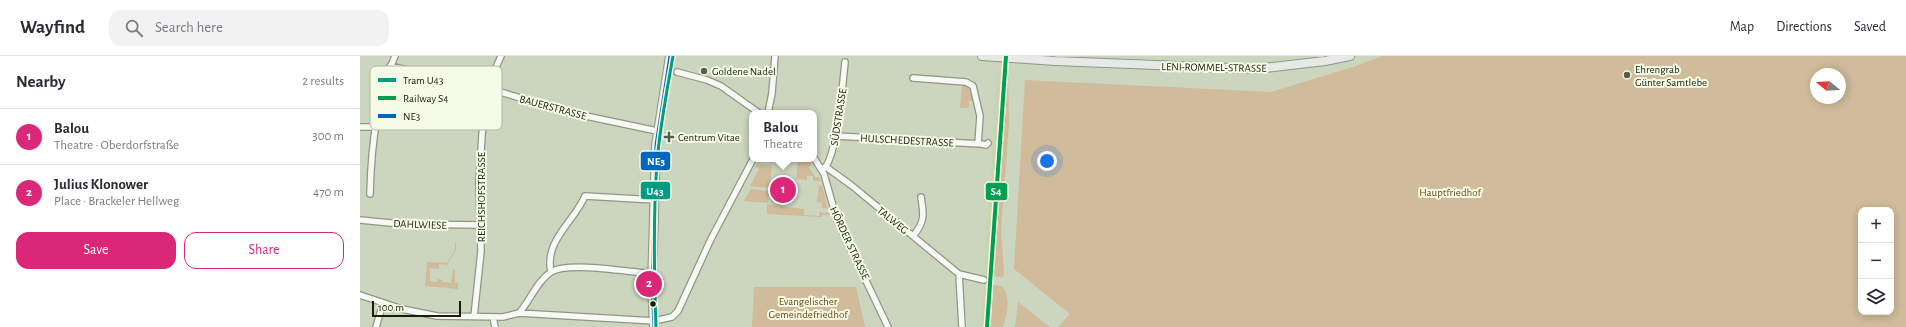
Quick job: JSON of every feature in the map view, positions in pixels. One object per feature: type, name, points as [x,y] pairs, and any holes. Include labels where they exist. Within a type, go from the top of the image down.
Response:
[{"type":"main road","points":[[654,324],[654,200],[657,131],[670,56]]},
{"type":"main road","name":"LENI-ROMMEL-STRASSE","points":[[982,56],[1133,65],[1256,69],[1318,62],[1350,56]]},
{"type":"street","points":[[390,66],[395,56]]},
{"type":"street","name":"REICHSHOFSTRASSE","points":[[497,66],[501,56]]},
{"type":"street","points":[[769,110],[772,93],[775,56]]},
{"type":"street","name":"SÜDSTRASSE","points":[[824,168],[830,159],[836,136],[845,62]]},
{"type":"street","points":[[677,72],[702,78],[721,86],[755,110]]},
{"type":"street","points":[[913,78],[966,82],[973,86],[980,116],[978,144]]},
{"type":"street","name":"BAUERSTRASSE","points":[[502,92],[567,112],[657,131]]},
{"type":"street","points":[[370,194],[371,159],[375,130]]},
{"type":"street","name":"REICHSHOFSTRASSE","points":[[474,317],[480,265],[480,164],[483,130]]},
{"type":"street","name":"HULSCHEDESTRASSE","points":[[836,136],[986,145],[988,143]]},
{"type":"street","name":"HÖRDER STRASSE","points":[[817,161],[824,168],[837,220],[888,327]]},
{"type":"street","points":[[360,295],[419,313],[493,317],[512,316],[519,313],[654,324],[672,317],[678,311],[711,239],[751,162]]},
{"type":"street","name":"TALWEG","points":[[824,168],[913,236],[959,274],[984,280]]},
{"type":"street","points":[[551,272],[549,261],[557,236],[577,212],[585,196],[654,200]]},
{"type":"street","points":[[913,236],[922,225],[923,210],[921,197]]},
{"type":"street","name":"DAHLWIESE","points":[[360,220],[401,224],[481,225]]},
{"type":"street","points":[[519,313],[543,280],[551,272],[564,267],[653,274]]},
{"type":"street","points":[[959,274],[962,327]]},
{"type":"street","points":[[376,327],[383,303]]},
{"type":"street","points":[[493,317],[495,327]]},
{"type":"shaded area","points":[[997,73],[1007,74],[988,327],[981,327]]},
{"type":"green space","name":"Hauptfriedhof","points":[[1382,56],[1906,56],[1906,327],[1058,327],[1070,314],[1014,269],[1025,80],[1271,92],[1353,67]]},
{"type":"green space","points":[[1007,74],[1009,122],[1001,231],[1003,277],[992,276]]},
{"type":"green space","points":[[962,85],[971,87],[974,101],[969,101],[969,108],[960,108]]},
{"type":"green space","points":[[798,162],[810,162],[812,164],[809,167],[815,177],[819,177],[821,181],[813,181],[813,176],[807,176],[807,180],[796,179]]},
{"type":"green space","points":[[757,164],[772,166],[769,188],[750,186],[759,169],[755,167]]},
{"type":"green space","points":[[819,185],[822,185],[828,209],[822,208],[822,203],[817,202]]},
{"type":"green space","points":[[751,189],[769,191],[768,203],[744,201]]},
{"type":"green space","points":[[767,204],[804,209],[804,215],[819,216],[819,212],[829,213],[830,215],[822,215],[822,217],[767,214]]},
{"type":"green space","points":[[455,242],[456,250],[447,265],[439,264],[439,269],[430,268],[430,281],[437,282],[438,279],[443,280],[443,282],[451,283],[453,270],[455,270],[455,283],[458,283],[458,289],[425,286],[427,262],[447,263],[455,250]]},
{"type":"green space","points":[[991,284],[1003,287],[1007,297],[1007,312],[1003,327],[988,327]]},
{"type":"green space","name":"Evangelischer Gemeindefriedhof","points":[[754,287],[856,287],[865,327],[752,327]]},
{"type":"green space","points":[[1018,302],[1050,327],[1015,327]]},
{"type":"tram line","name":"U43","points":[[656,327],[654,244],[657,162],[673,56]]},
{"type":"rail line","name":"S4","points":[[987,327],[1006,56]]},
{"type":"transit line","name":"NE3","points":[[654,327],[652,286],[656,145],[670,56]]},
{"type":"place","name":"Goldene Nadel","points":[[704,71]]},
{"type":"place","name":"Ehrengrab Günter Samtlebe","points":[[1627,75]]},
{"type":"place","name":"Centrum Vitae","points":[[669,137]]},
{"type":"place","name":"Balou","points":[[783,190]]},
{"type":"place","name":"Julius Klonower","points":[[649,284]]}]
